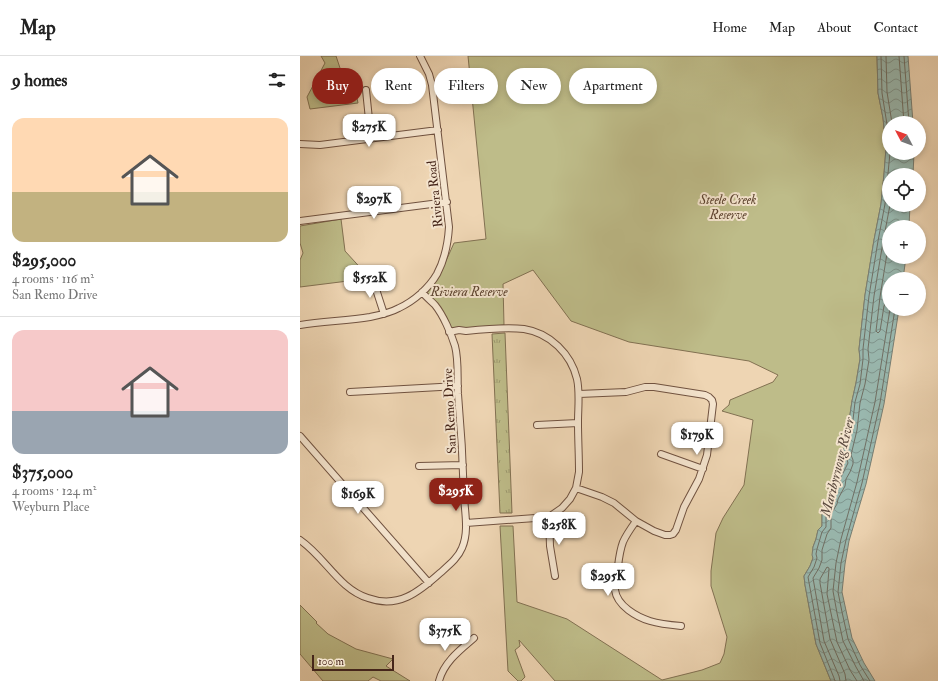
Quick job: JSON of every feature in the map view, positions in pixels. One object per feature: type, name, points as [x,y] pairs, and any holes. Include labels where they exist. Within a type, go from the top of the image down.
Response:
[{"type":"street","name":"Riviera Road","points":[[300,325],[368,317],[384,314],[399,308],[411,301],[430,284],[437,274],[444,259],[448,242],[449,227],[447,202],[432,85],[429,74],[420,56]]},
{"type":"street","points":[[366,90],[371,139]]},
{"type":"street","points":[[300,144],[320,145],[438,130]]},
{"type":"street","points":[[300,220],[447,202]]},
{"type":"street","points":[[373,280],[384,314]]},
{"type":"street","name":"San Remo Drive","points":[[300,540],[356,594],[370,599],[384,601],[398,600],[410,596],[429,583],[456,558],[462,547],[466,534],[466,523],[455,347],[443,318],[436,306],[422,292]]},
{"type":"street","points":[[450,334],[459,330],[466,331],[510,328],[526,330],[539,334],[552,340],[563,351],[572,364],[577,380],[579,472],[576,488],[570,499],[562,508],[549,517],[466,523]]},
{"type":"street","points":[[350,392],[458,386]]},
{"type":"street","points":[[576,488],[614,502],[636,521],[654,531],[665,535],[673,534],[676,530],[684,507],[703,469],[707,455],[713,404],[712,400],[705,395],[654,387],[645,387],[626,392],[578,394]]},
{"type":"street","points":[[536,425],[578,423]]},
{"type":"street","points":[[300,436],[429,583]]},
{"type":"street","points":[[661,454],[703,469]]},
{"type":"street","points":[[419,466],[463,465]]},
{"type":"street","points":[[549,517],[550,546],[556,576]]},
{"type":"street","points":[[636,521],[624,541],[621,550],[615,582],[615,590],[618,599],[623,606],[649,621],[660,624],[680,626]]},
{"type":"street","points":[[439,681],[441,673],[449,661],[474,638]]},
{"type":"green space","points":[[321,56],[336,56],[340,68],[322,68],[325,63]]},
{"type":"green space","name":"Steele Creek Reserve","points":[[468,56],[877,56],[878,93],[883,116],[882,160],[885,160],[884,168],[882,168],[881,204],[865,295],[859,349],[860,359],[842,457],[845,462],[837,476],[837,483],[828,498],[829,501],[822,511],[822,526],[818,530],[813,547],[813,558],[804,576],[816,644],[831,681],[555,681],[519,640],[520,646],[515,650],[525,677],[521,681],[518,681],[508,671],[500,526],[513,526],[517,602],[567,619],[662,680],[702,670],[720,663],[724,654],[727,637],[711,586],[711,571],[716,533],[723,518],[744,485],[753,420],[722,411],[729,405],[730,400],[773,382],[778,375],[749,361],[629,342],[571,321],[533,270],[503,284],[504,325],[452,330],[438,305],[427,293],[441,272],[454,243],[486,239],[473,104],[498,104],[498,68],[469,68]]},
{"type":"green space","points":[[312,88],[312,104],[350,104],[310,109],[307,97]]},
{"type":"green space","points":[[341,219],[345,251],[366,274],[364,279],[300,287],[300,260],[303,253],[300,243],[300,226]]},
{"type":"green space","points":[[505,333],[512,513],[500,513],[492,334]]},
{"type":"green space","points":[[300,605],[328,634],[356,649],[393,659],[386,666],[410,681],[381,681],[373,677],[368,681],[323,681],[300,654]]},
{"type":"water","points":[[877,56],[908,56],[912,116],[883,116],[878,93]]},
{"type":"water","points":[[885,160],[914,160],[913,168],[884,168]]},
{"type":"water","points":[[882,194],[882,212],[910,212],[909,220],[882,220],[882,264],[905,264],[904,272],[882,272],[882,316],[898,316],[884,404],[866,484],[849,541],[842,592],[852,638],[864,663],[875,681],[831,681],[816,644],[804,576],[813,558],[813,547],[818,530],[822,526],[822,510],[829,501],[828,498],[837,483],[837,476],[845,462],[842,457],[860,359],[859,349],[865,295]]},
{"type":"park label","name":"Riviera Reserve","points":[[469,291]]},
{"type":"water label","name":"Maribyrnong River","points":[[837,467]]}]
